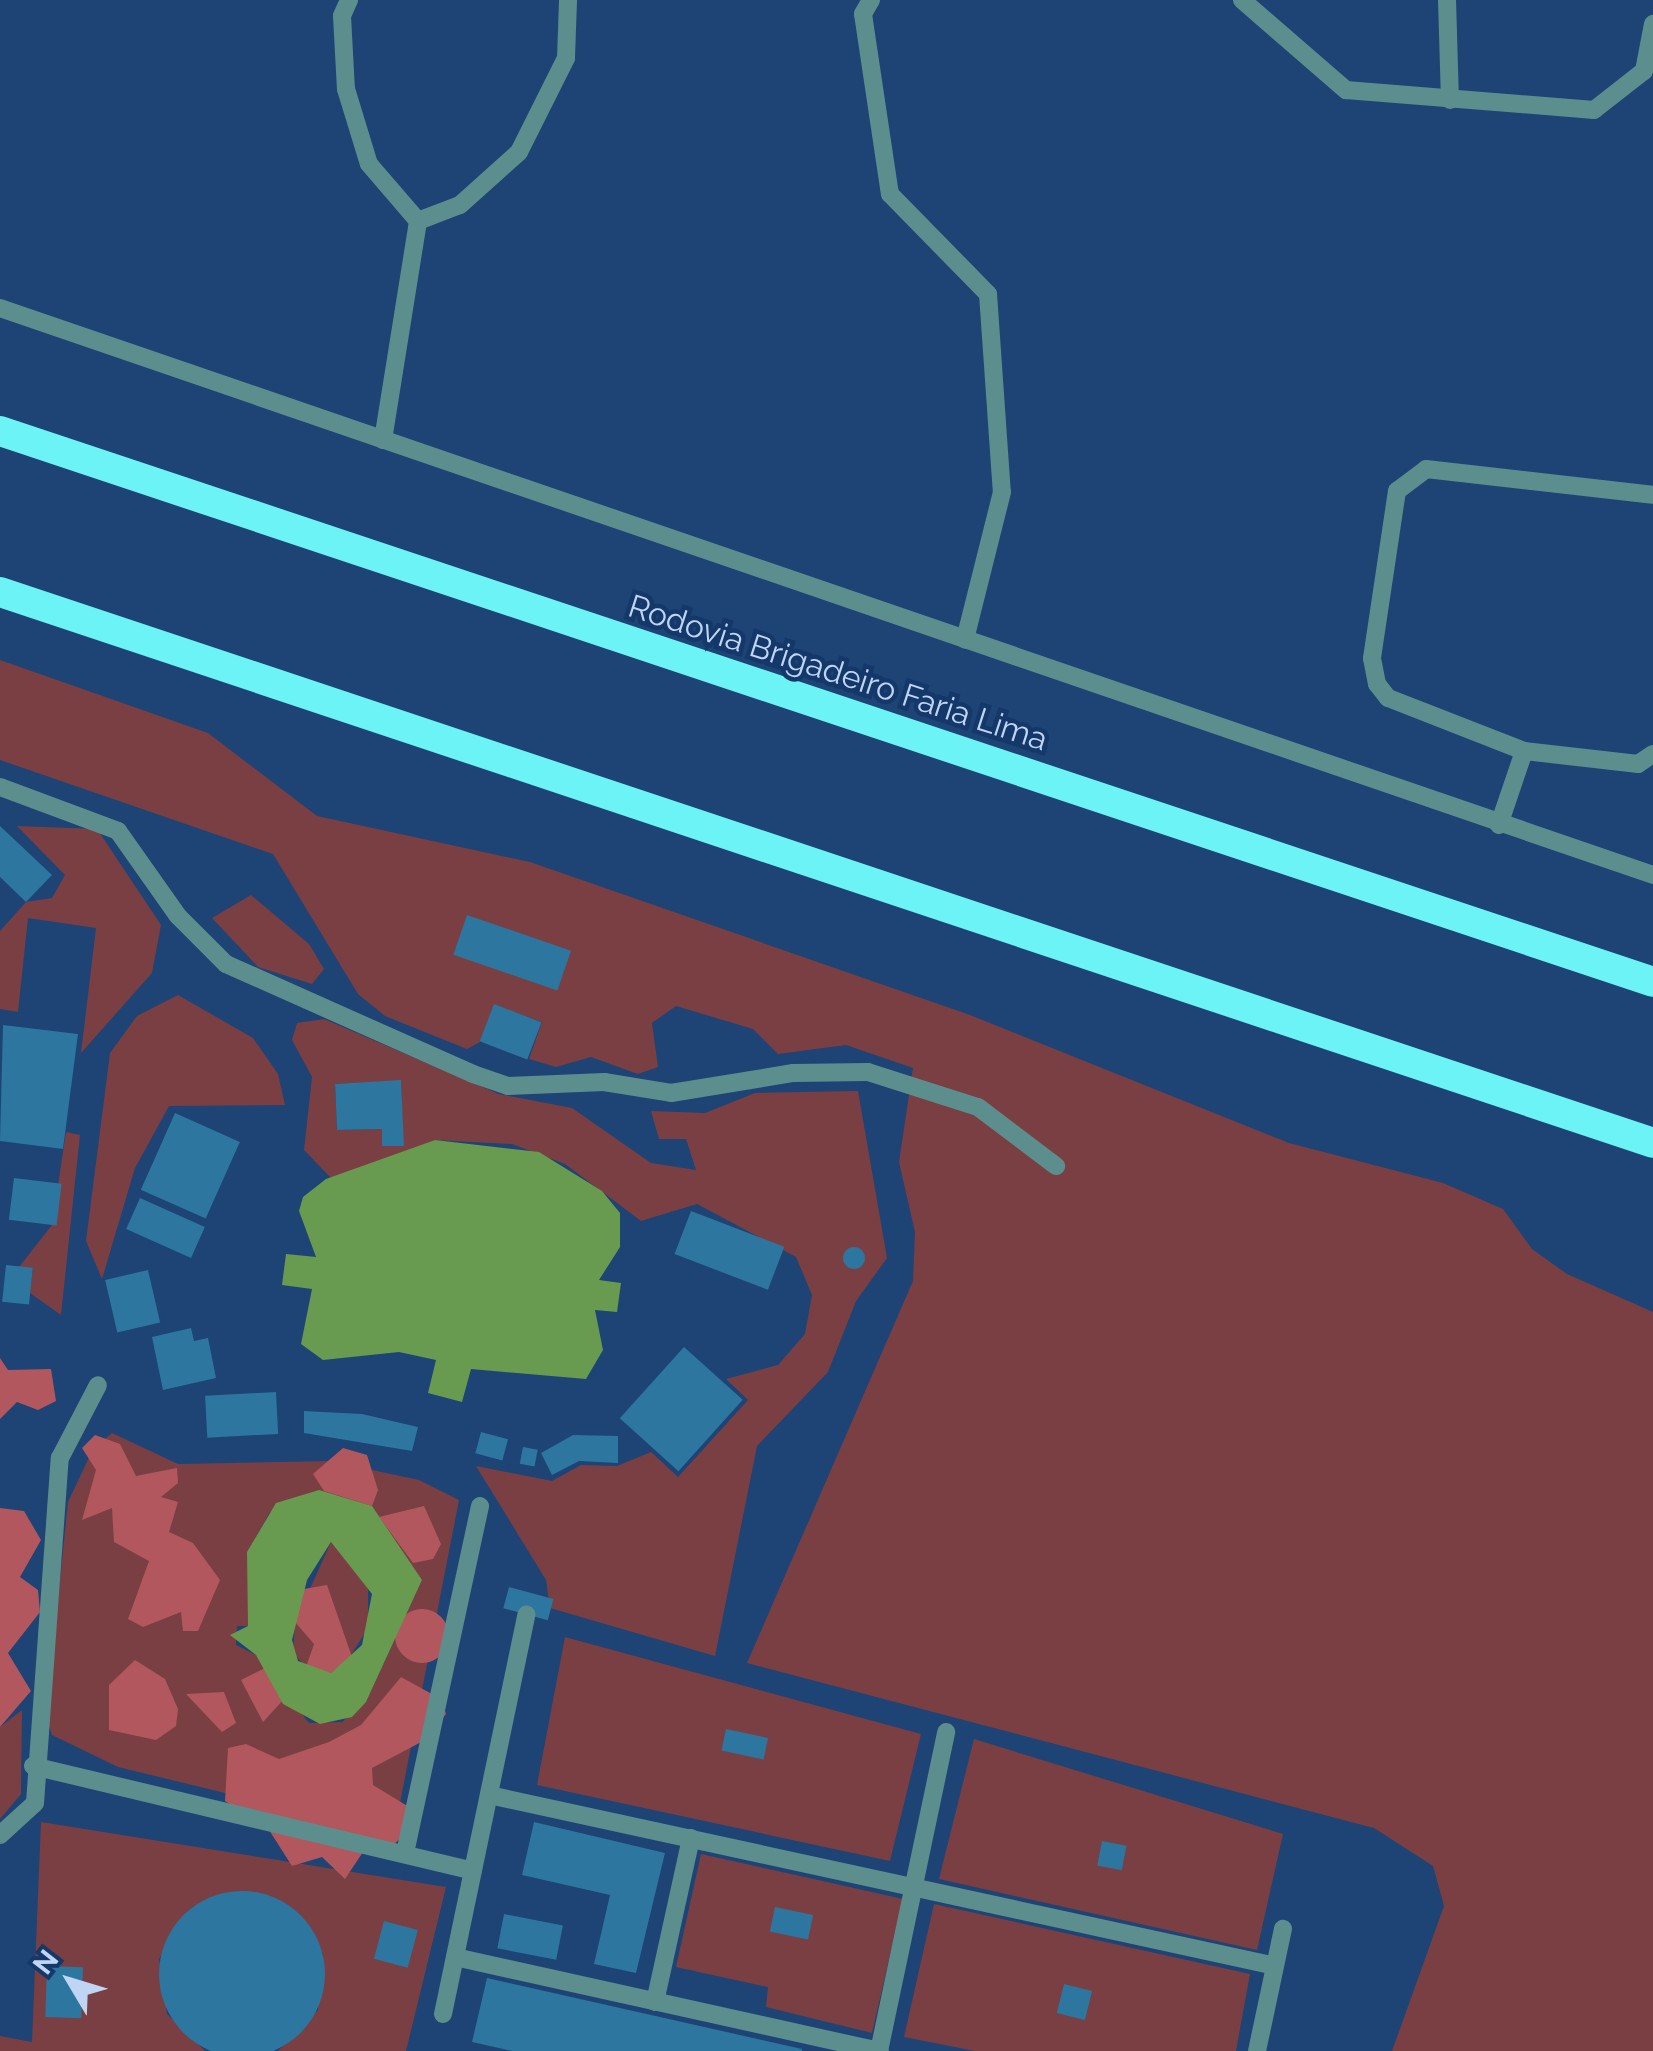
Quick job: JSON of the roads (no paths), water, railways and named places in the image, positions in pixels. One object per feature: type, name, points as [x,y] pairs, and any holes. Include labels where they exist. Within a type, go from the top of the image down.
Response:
[{"type":"highway","name":"Rodovia Brigadeiro Faria Lima","points":[[0,431],[1653,982]]},
{"type":"highway","points":[[0,592],[1653,1143]]},
{"type":"street","points":[[350,0],[342,16],[346,89],[369,164],[418,221],[383,440]]},
{"type":"street","points":[[418,221],[460,205],[519,152],[566,58],[568,0]]},
{"type":"street","points":[[871,0],[862,14],[890,194],[988,294],[1002,492],[965,638]]},
{"type":"street","points":[[1242,0],[1346,90],[1594,110],[1644,71],[1653,24]]},
{"type":"street","points":[[1447,0],[1450,100]]},
{"type":"street","points":[[0,308],[1653,875]]},
{"type":"street","points":[[1653,495],[1426,469],[1397,491],[1372,658],[1376,684],[1388,698],[1524,751],[1638,764],[1653,754]]},
{"type":"street","points":[[1499,825],[1524,751]]},
{"type":"street","points":[[0,787],[118,831],[178,916],[226,964],[473,1074],[508,1086],[604,1082],[671,1093],[793,1073],[868,1072],[978,1107],[1056,1166]]},
{"type":"street","points":[[0,1835],[35,1803],[33,1766],[60,1458],[98,1385]]},
{"type":"street","points":[[405,1853],[480,1506]]},
{"type":"street","points":[[443,2014],[526,1615]]},
{"type":"street","points":[[455,1958],[880,2051],[946,1732]]},
{"type":"street","points":[[33,1766],[473,1871]]},
{"type":"street","points":[[489,1795],[1275,1966]]},
{"type":"street","points":[[655,2002],[691,1838]]},
{"type":"street","points":[[1257,2051],[1284,1928]]}]
